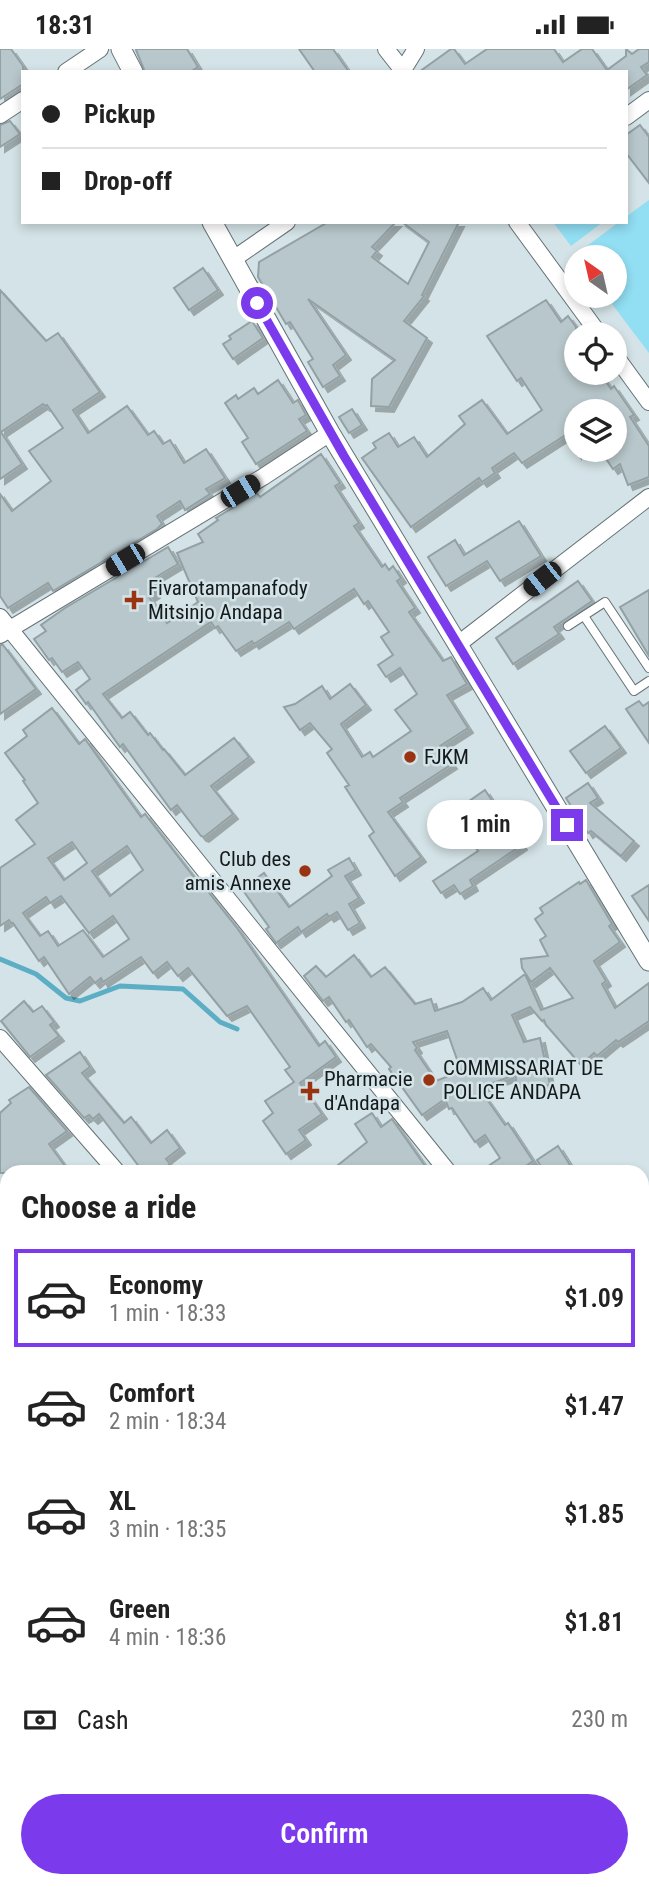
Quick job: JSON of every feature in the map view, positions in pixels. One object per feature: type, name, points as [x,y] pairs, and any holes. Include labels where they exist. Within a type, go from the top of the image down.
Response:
[{"type":"street","points":[[68,70],[100,49]]},
{"type":"street","points":[[121,49],[132,70]]},
{"type":"street","points":[[386,49],[403,70]]},
{"type":"street","points":[[405,70],[416,49]]},
{"type":"street","points":[[628,116],[649,100]]},
{"type":"street","points":[[0,114],[21,101]]},
{"type":"street","points":[[213,224],[330,433],[649,961]]},
{"type":"street","points":[[232,260],[284,224]]},
{"type":"street","points":[[518,224],[590,322]]},
{"type":"street","points":[[627,372],[649,402]]},
{"type":"street","points":[[330,433],[262,477],[3,627],[442,1165]]},
{"type":"street","points":[[457,645],[649,496]]},
{"type":"street","points":[[1,1043],[111,1165]]},
{"type":"lane","points":[[568,626],[605,602],[649,668]]},
{"type":"lane","points":[[584,616],[634,691],[649,681]]},
{"type":"shaded area","points":[[649,200],[649,353],[615,308],[627,308],[627,245],[588,245],[616,224],[628,224],[628,215]]},
{"type":"shaded area","points":[[554,224],[600,224],[570,245]]},
{"type":"building","points":[[0,49],[11,49],[23,66],[21,85],[0,99]]},
{"type":"building","points":[[187,49],[198,67],[193,70],[144,70],[136,50]]},
{"type":"building","points":[[299,49],[333,49],[348,70],[314,70]]},
{"type":"building","points":[[451,49],[454,49],[465,64],[487,49],[554,49],[563,62],[582,49],[592,49],[607,70],[422,70]]},
{"type":"building","points":[[626,49],[632,54],[639,49],[649,49],[649,62],[641,67],[647,75],[628,89],[628,70],[607,70],[626,56]]},
{"type":"building","points":[[10,121],[20,134],[0,147],[0,125]]},
{"type":"building","points":[[640,125],[649,137],[649,183],[628,156],[628,134]]},
{"type":"building","points":[[325,224],[394,224],[372,247],[377,251],[372,257],[408,284],[429,242],[405,224],[458,224],[422,295],[424,296],[404,321],[427,338],[389,407],[371,406],[372,379],[395,360],[308,299],[346,355],[333,365],[340,376],[323,387],[308,362],[313,359],[290,322],[286,324],[258,277],[259,262]]},
{"type":"building","points":[[203,268],[218,290],[189,310],[174,288]]},
{"type":"building","points":[[0,290],[46,341],[58,333],[100,392],[73,410],[88,433],[127,406],[148,435],[154,431],[163,444],[170,440],[184,463],[206,449],[225,478],[206,489],[210,494],[185,510],[180,501],[157,516],[162,524],[157,529],[53,591],[48,583],[8,608],[0,596],[0,494],[12,511],[51,481],[29,451],[63,428],[47,405],[43,404],[1,432],[22,464],[0,479]]},
{"type":"building","points":[[546,300],[561,322],[568,316],[572,322],[564,322],[564,385],[608,385],[611,389],[614,386],[623,399],[564,399],[564,436],[522,463],[514,453],[492,468],[495,473],[482,482],[479,478],[411,527],[362,458],[376,448],[373,443],[389,433],[398,447],[414,437],[427,457],[465,424],[459,416],[482,400],[507,434],[542,410],[521,378],[517,381],[487,336]]},
{"type":"building","points":[[252,321],[263,338],[233,359],[223,344],[231,339],[229,336]]},
{"type":"building","points":[[278,380],[293,403],[298,400],[306,415],[299,419],[307,431],[256,464],[242,442],[248,438],[225,403],[236,395],[238,399],[254,388],[258,394]]},
{"type":"building","points":[[627,405],[634,415],[630,417],[649,446],[649,477],[628,485],[620,464],[613,469],[608,462],[627,462]]},
{"type":"building","points":[[352,409],[362,425],[349,433],[339,417]]},
{"type":"building","points":[[321,454],[340,483],[335,486],[359,523],[354,526],[382,567],[385,564],[389,570],[393,566],[401,578],[397,581],[415,608],[409,612],[443,661],[451,657],[467,684],[447,695],[468,728],[440,746],[452,764],[400,798],[403,802],[388,812],[421,857],[395,876],[369,836],[374,832],[345,787],[349,785],[327,753],[332,749],[310,723],[300,730],[284,707],[295,704],[322,686],[330,699],[350,684],[366,705],[341,724],[362,757],[370,752],[373,757],[411,731],[395,710],[417,694],[400,668],[386,677],[378,665],[393,655],[381,637],[389,632],[368,601],[364,604],[354,589],[294,629],[289,622],[254,644],[252,641],[236,651],[218,626],[215,628],[211,622],[103,694],[122,718],[130,712],[185,775],[234,738],[249,757],[211,786],[233,814],[204,837],[177,805],[171,810],[123,744],[120,747],[88,702],[86,704],[76,690],[90,679],[78,662],[62,672],[52,658],[49,660],[34,639],[46,631],[41,625],[65,608],[168,547],[178,564],[148,582],[155,593],[149,597],[167,623],[198,602],[177,553],[203,542],[198,534],[218,520],[216,518],[257,493],[260,497]]},
{"type":"building","points":[[519,521],[541,556],[500,581],[487,561],[446,586],[428,557],[455,540],[464,555]]},
{"type":"building","points":[[578,581],[592,601],[554,627],[559,634],[513,664],[496,638]]},
{"type":"building","points":[[649,590],[649,656],[620,607]]},
{"type":"building","points":[[0,645],[3,645],[36,689],[0,714]]},
{"type":"building","points":[[639,701],[643,706],[649,702],[649,743],[626,709]]},
{"type":"building","points":[[52,708],[79,744],[85,739],[141,817],[145,814],[237,928],[319,1046],[325,1041],[336,1057],[300,1083],[322,1114],[299,1130],[306,1140],[286,1154],[263,1121],[273,1113],[265,1101],[294,1082],[285,1070],[290,1067],[247,1006],[227,1016],[188,968],[178,976],[167,962],[153,973],[141,957],[103,982],[101,978],[95,983],[90,977],[69,994],[44,957],[39,961],[13,923],[9,920],[0,926],[0,868],[35,844],[16,820],[38,803],[5,753],[27,736],[23,730]],"holes":[[[72,842],[87,863],[64,880],[48,858]],[[127,846],[143,870],[110,896],[92,871]],[[61,896],[89,933],[113,916],[129,939],[103,957],[83,930],[58,946],[48,931],[40,936],[23,913],[46,897],[50,903]]]},
{"type":"building","points":[[605,726],[621,748],[586,773],[570,751]]},
{"type":"building","points":[[588,783],[598,798],[590,803],[634,841],[621,856],[591,831],[588,833],[566,798]]},
{"type":"building","points":[[485,790],[522,845],[470,880],[473,886],[460,894],[454,885],[441,893],[433,881],[478,851],[452,813]]},
{"type":"building","points":[[349,858],[356,870],[345,876],[359,898],[349,904],[360,923],[348,930],[337,912],[329,917],[327,914],[301,932],[298,927],[276,943],[266,929],[269,927],[242,889],[264,873],[289,907],[332,876],[328,870]]},
{"type":"building","points":[[586,880],[620,942],[594,961],[606,981],[602,984],[615,1008],[649,983],[649,1021],[618,1042],[616,1040],[597,1056],[594,1053],[581,1065],[530,1007],[512,1015],[524,1042],[540,1038],[550,1085],[518,1089],[515,1075],[479,1088],[505,1125],[508,1123],[533,1161],[527,1165],[490,1165],[500,1158],[485,1135],[475,1142],[452,1108],[449,1109],[445,1099],[422,1115],[389,1069],[391,1067],[371,1044],[367,1047],[329,997],[323,1001],[304,976],[316,966],[326,977],[354,955],[371,977],[385,967],[415,1004],[431,999],[435,1011],[462,1002],[483,988],[491,1000],[525,974],[541,1010],[573,998],[550,968],[531,982],[522,968],[521,959],[548,956],[540,940],[546,936],[535,919],[543,913],[540,908],[579,882],[580,884]],"holes":[[[447,1031],[461,1071],[436,1081],[415,1050],[417,1048],[413,1042]]]},
{"type":"building","points":[[649,885],[649,921],[632,896]]},
{"type":"building","points":[[24,1001],[33,1012],[42,1006],[54,1022],[50,1025],[59,1036],[30,1057],[1,1021]]},
{"type":"building","points":[[80,1052],[90,1067],[82,1073],[124,1123],[131,1117],[151,1143],[167,1130],[180,1148],[166,1159],[170,1164],[138,1165],[99,1114],[93,1119],[89,1115],[84,1118],[46,1075]]},
{"type":"building","points":[[29,1087],[67,1131],[49,1144],[64,1165],[0,1165],[0,1113],[11,1103],[9,1100]]},
{"type":"building","points":[[372,1113],[381,1127],[392,1119],[424,1165],[338,1165],[367,1142],[355,1124]]},
{"type":"building","points":[[558,1146],[570,1165],[540,1165],[537,1160]]},
{"type":"waterway","points":[[0,959],[36,974],[66,998],[80,1001],[120,986],[183,989],[220,1022],[237,1029]]},
{"type":"place","name":"Fivarotampanafody Mitsinjo Andapa","points":[[134,600]]},
{"type":"place","name":"FJKM","points":[[410,757]]},
{"type":"place","name":"Club des amis Annexe","points":[[305,871]]},
{"type":"place","name":"COMMISSARIAT DE POLICE ANDAPA","points":[[429,1080]]},
{"type":"place","name":"Pharmacie d'Andapa","points":[[310,1091]]},
{"type":"route","points":[[257,303],[344,456],[567,825]]}]
